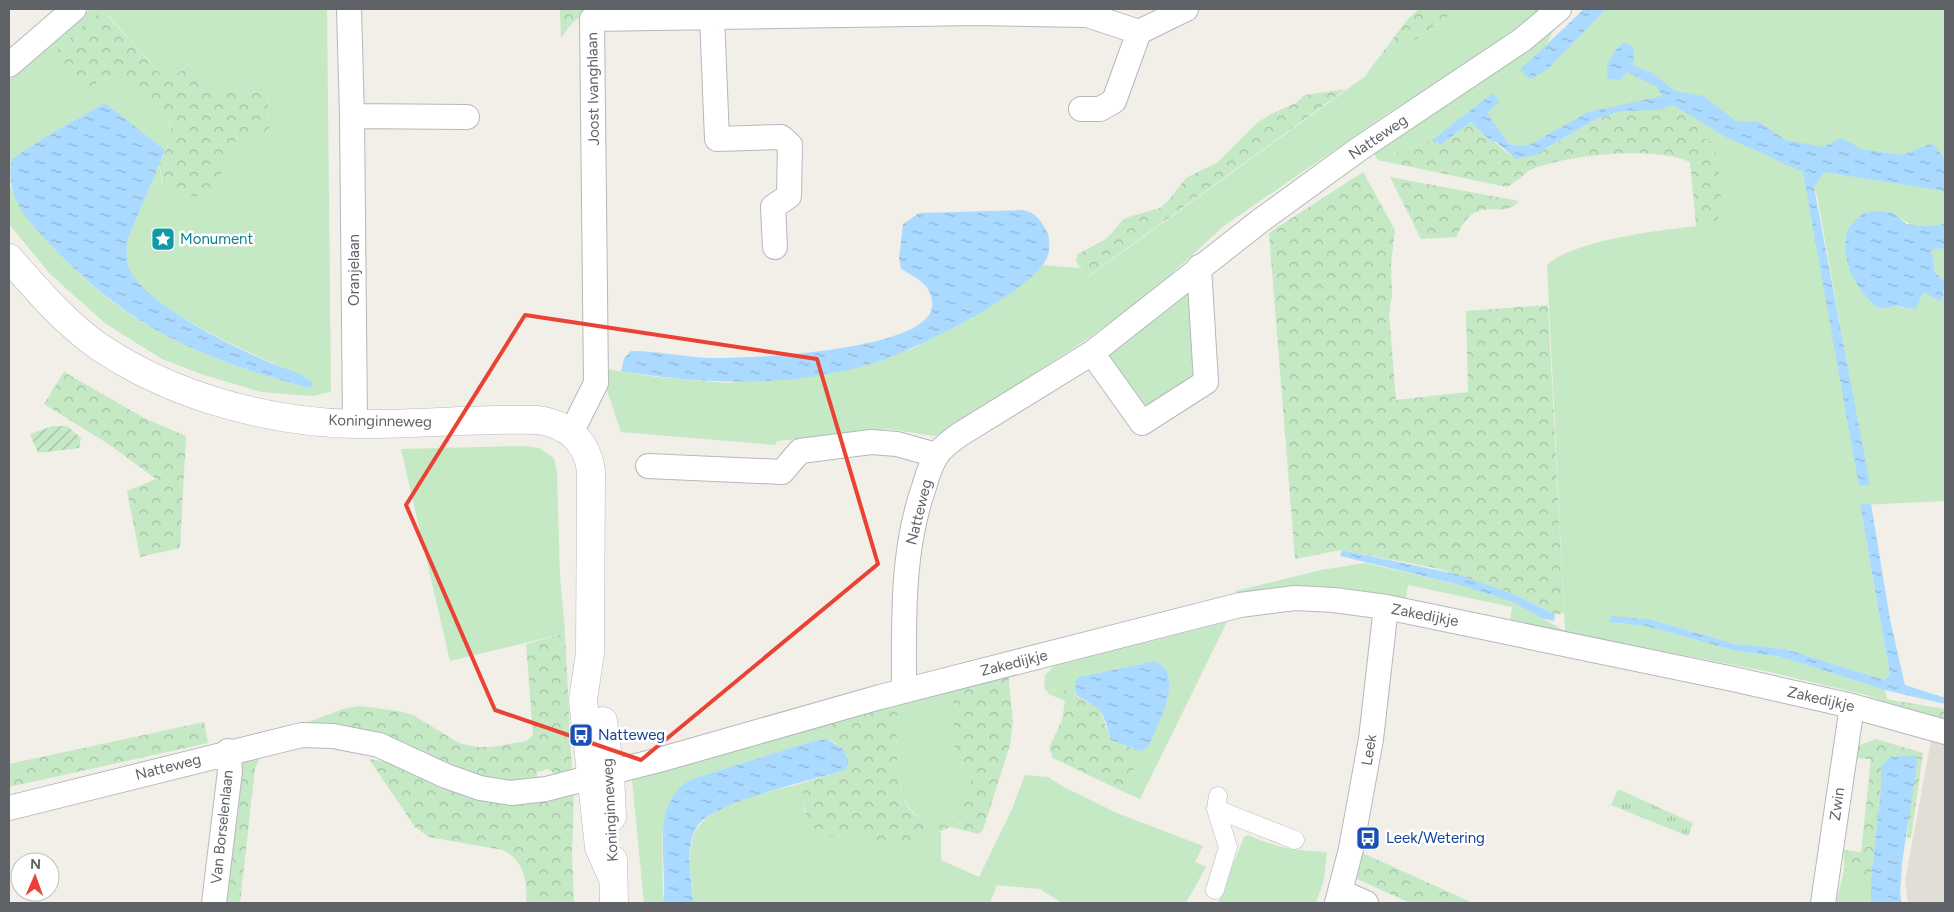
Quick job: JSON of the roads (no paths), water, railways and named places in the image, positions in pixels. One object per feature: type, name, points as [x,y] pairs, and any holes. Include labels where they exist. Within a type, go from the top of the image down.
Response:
[{"type":"street","points":[[9,65],[74,9]]},
{"type":"street","name":"Oranjelaan","points":[[348,9],[352,116],[355,424]]},
{"type":"street","points":[[1081,109],[1100,109],[1114,101],[1139,32],[1186,9]]},
{"type":"street","name":"Natteweg","points":[[9,808],[302,734],[333,736],[379,745],[446,776],[480,788],[511,793],[546,789],[904,691],[905,614],[910,542],[918,504],[936,455],[959,434],[1092,353],[1199,267],[1360,149],[1522,40],[1559,9]]},
{"type":"street","name":"Joost Ivanghlaan","points":[[571,433],[596,383],[592,19],[712,17],[755,13],[978,11],[1088,15],[1139,32]]},
{"type":"street","points":[[712,17],[717,139],[781,137],[790,145],[789,196],[773,207],[775,247]]},
{"type":"street","points":[[352,116],[467,118]]},
{"type":"street","name":"Koninginneweg","points":[[9,258],[45,299],[100,347],[170,385],[230,405],[265,414],[355,424],[538,420],[554,423],[571,433],[588,454],[591,471],[590,653],[583,700],[601,775],[599,846],[613,891]]},
{"type":"street","points":[[1092,353],[1142,423],[1206,382],[1199,267]]},
{"type":"street","points":[[648,466],[782,472],[800,451],[871,442],[898,444],[936,455]]},
{"type":"street","name":"Zakedijkje","points":[[904,691],[1240,605],[1295,598],[1334,600],[1386,607],[1678,666],[1852,706],[1945,732]]},
{"type":"street","name":"Leek","points":[[1339,898],[1372,738],[1386,607]]},
{"type":"street","name":"Zwin","points":[[1823,903],[1852,706]]},
{"type":"street","name":"Van Borselenlaan","points":[[214,903],[230,771],[228,752]]},
{"type":"street","points":[[1214,890],[1228,847],[1217,802],[1295,840]]},
{"type":"street","points":[[1339,898],[1366,903]]},
{"type":"water","points":[[1584,9],[1606,9],[1547,70],[1530,79],[1520,70]]},
{"type":"water","points":[[1625,42],[1634,48],[1633,66],[1651,72],[1675,91],[1703,96],[1736,121],[1759,122],[1785,140],[1823,147],[1842,138],[1861,149],[1902,155],[1933,143],[1945,160],[1945,191],[1824,172],[1814,187],[1870,485],[1859,486],[1803,172],[1726,137],[1673,105],[1658,110],[1622,111],[1596,119],[1535,155],[1516,159],[1496,142],[1491,141],[1471,122],[1440,145],[1433,139],[1493,93],[1499,102],[1487,113],[1509,144],[1527,146],[1588,112],[1662,96],[1656,86],[1627,72],[1620,80],[1608,79],[1607,68],[1610,58]]},
{"type":"water","points":[[105,103],[165,150],[128,239],[127,259],[135,278],[160,302],[177,314],[234,346],[304,376],[314,384],[309,388],[270,377],[200,352],[168,337],[138,319],[108,298],[79,273],[25,216],[14,196],[11,185],[12,159],[47,136]]},
{"type":"water","points":[[1023,210],[1038,218],[1049,238],[1047,258],[1037,272],[996,303],[970,318],[943,333],[877,362],[814,376],[750,382],[685,379],[621,371],[624,358],[631,351],[710,358],[759,357],[833,349],[869,343],[900,334],[923,322],[932,307],[932,300],[927,288],[918,279],[901,269],[899,259],[903,224],[919,213]]},
{"type":"water","points":[[1879,211],[1894,213],[1906,224],[1924,226],[1945,224],[1945,248],[1932,250],[1935,273],[1945,281],[1942,302],[1923,292],[1916,309],[1895,306],[1880,309],[1864,294],[1857,284],[1847,262],[1846,239],[1849,228],[1863,213]]},
{"type":"water","points":[[1871,504],[1890,619],[1905,685],[1945,698],[1945,704],[1885,690],[1781,657],[1736,651],[1646,626],[1609,622],[1611,616],[1652,620],[1735,644],[1785,649],[1884,680],[1890,675],[1860,505]]},
{"type":"water","points":[[1342,550],[1460,575],[1518,596],[1555,615],[1554,621],[1541,618],[1513,602],[1456,584],[1340,556]]},
{"type":"water","points":[[1154,661],[1164,667],[1168,676],[1169,688],[1163,714],[1148,747],[1141,751],[1111,740],[1101,712],[1092,704],[1076,695],[1075,681],[1079,677]]},
{"type":"water","points":[[827,739],[843,749],[849,764],[845,770],[765,793],[722,809],[706,818],[697,827],[691,844],[690,864],[693,903],[663,903],[663,835],[665,819],[669,803],[678,790],[692,779],[813,741]]},
{"type":"water","points":[[1915,755],[1917,764],[1902,863],[1900,894],[1902,903],[1871,903],[1871,878],[1881,789],[1881,766],[1890,757]]},
{"type":"place","name":"Monument","points":[[163,239]]},
{"type":"place","name":"Natteweg","points":[[581,735]]},
{"type":"place","name":"Leek/Wetering","points":[[1368,838]]}]
